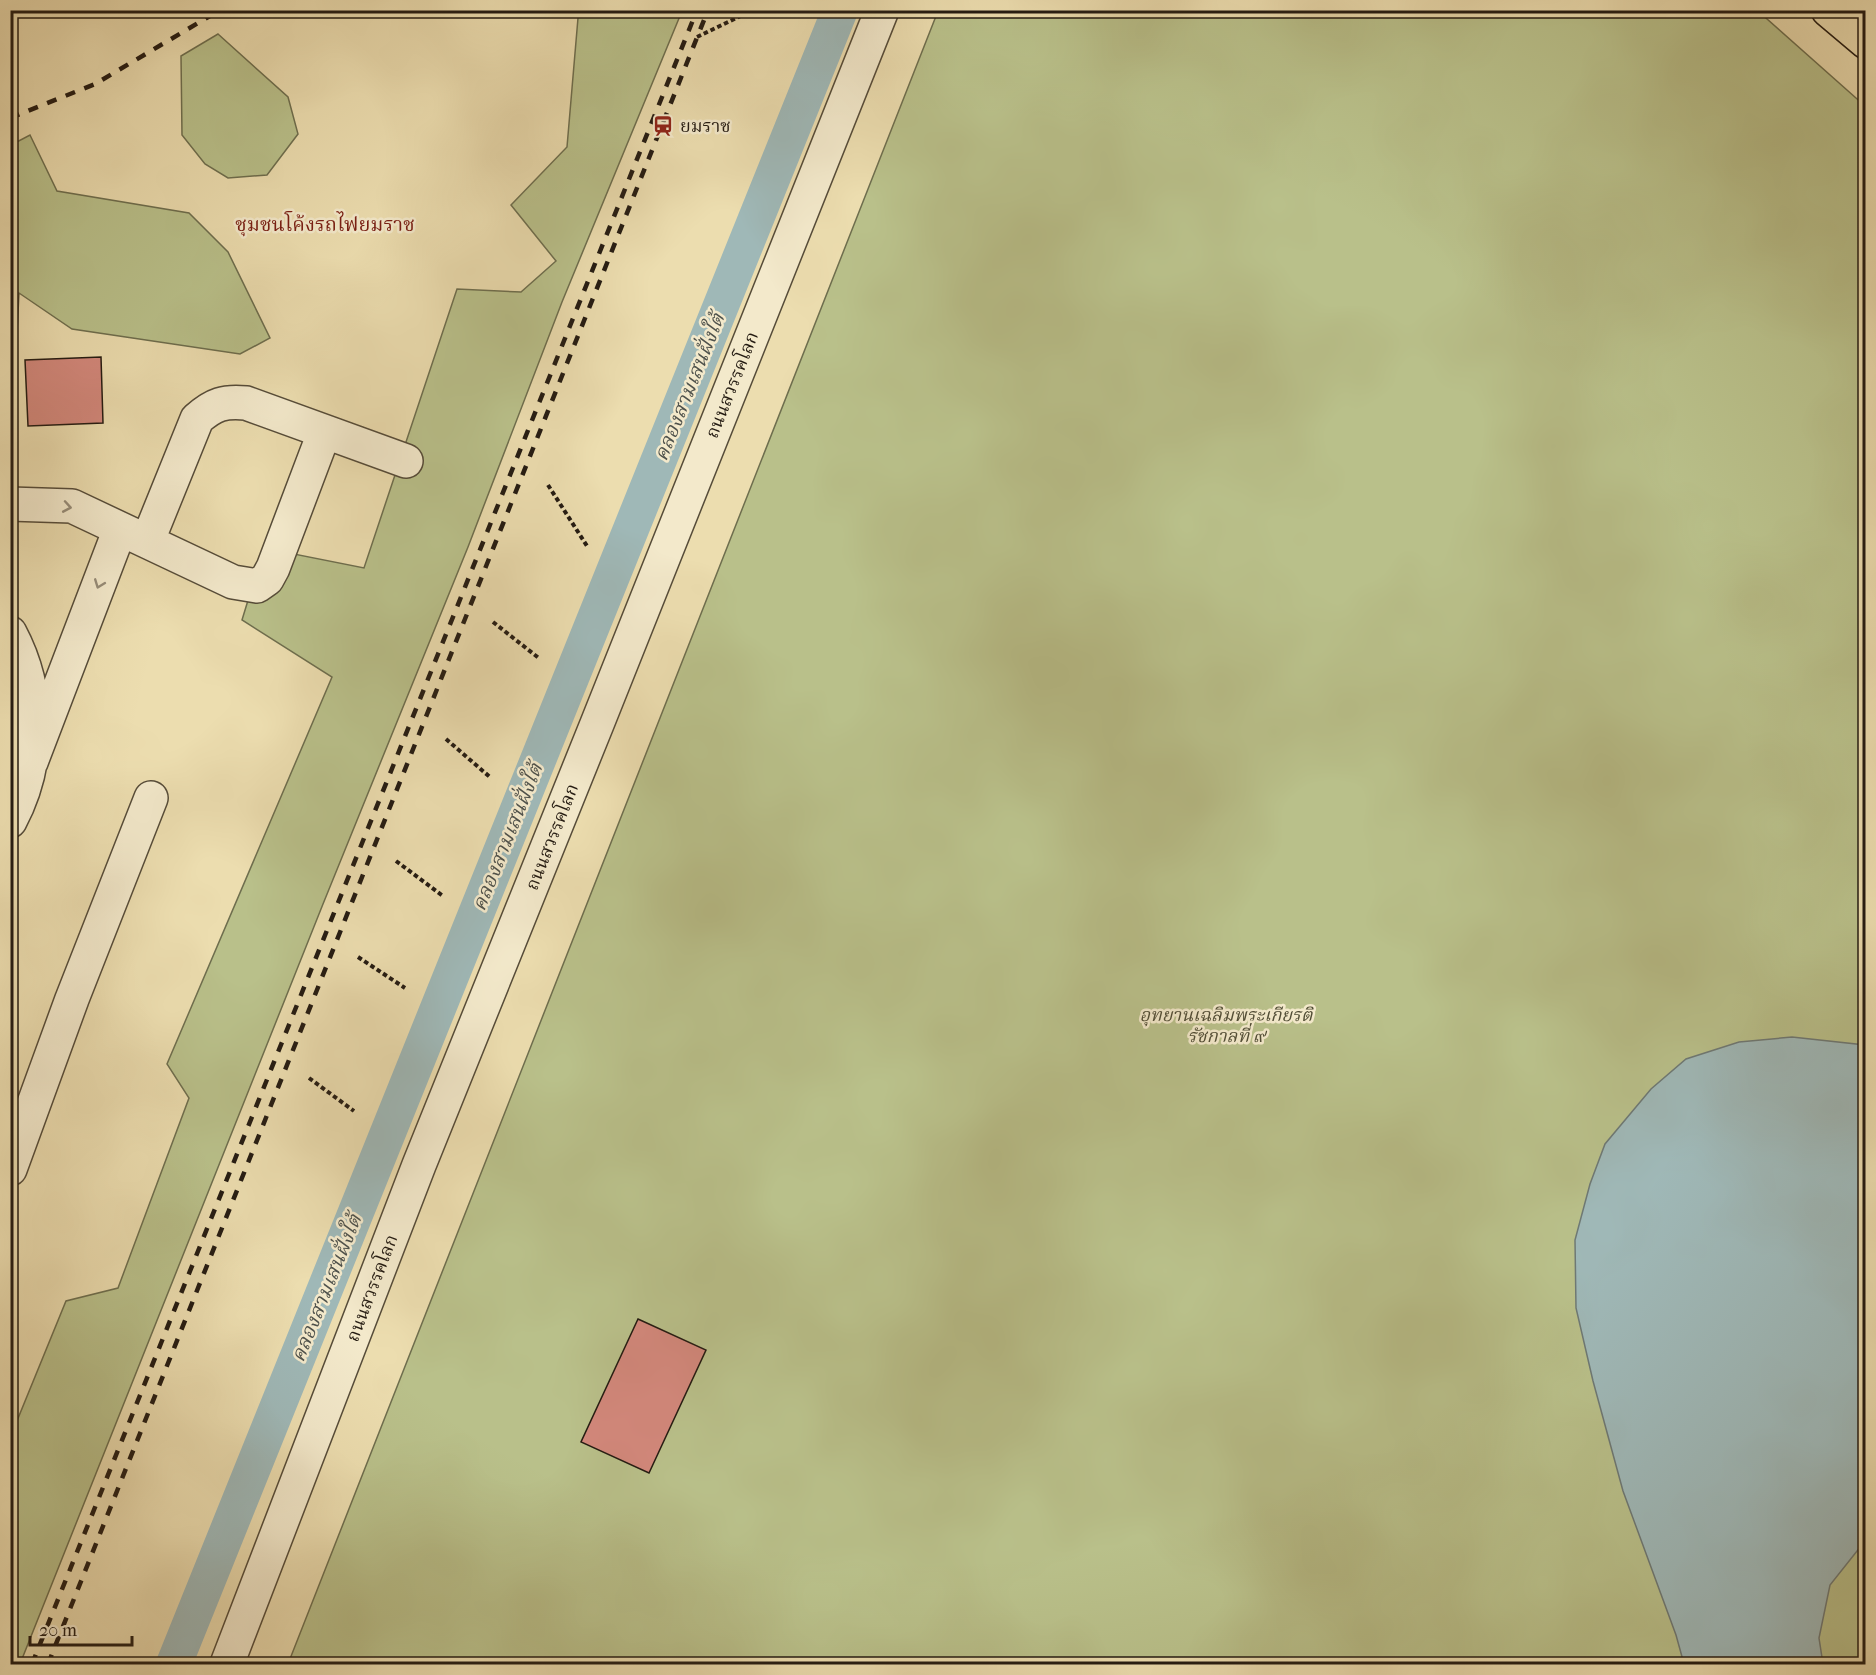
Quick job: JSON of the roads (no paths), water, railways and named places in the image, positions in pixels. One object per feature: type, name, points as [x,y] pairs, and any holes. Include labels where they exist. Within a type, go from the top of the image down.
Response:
[{"type":"main road","points":[[1828,10],[1866,42]]},
{"type":"street","name":"ถนนสวรรคโลก","points":[[227,1665],[419,1165],[882,10]]},
{"type":"street","points":[[31,762],[134,535],[197,419],[208,410],[227,402],[246,403],[406,461]]},
{"type":"street","points":[[10,504],[72,506],[233,582],[257,586],[267,579],[273,568],[324,433]]},
{"type":"street","points":[[10,633],[27,674],[34,732],[31,762],[24,791],[10,821]]},
{"type":"street","points":[[10,1169],[72,999],[151,798]]},
{"type":"water","points":[[1792,1037],[1865,1045],[1865,1541],[1830,1585],[1819,1638],[1823,1664],[1684,1664],[1676,1635],[1623,1491],[1593,1381],[1576,1308],[1575,1240],[1590,1184],[1605,1144],[1651,1089],[1686,1059],[1739,1042]]},
{"type":"waterway","name":"คลองสามเสนฝั่งใต้","points":[[174,1664],[840,10]]},
{"type":"railway","points":[[10,118],[95,84],[220,10]]},
{"type":"railway","points":[[32,1664],[697,10]]},
{"type":"railway","points":[[48,1664],[708,10]]},
{"type":"place","name":"ยมราช","points":[[663,126]]},
{"type":"district","name":"ชุมชนโค้งรถไฟยมราช","points":[[325,224]]},
{"type":"park label","name":"อุทยานเฉลิมพระเกียรติ รัชกาลที่ ๙","points":[[1226,1025]]}]
